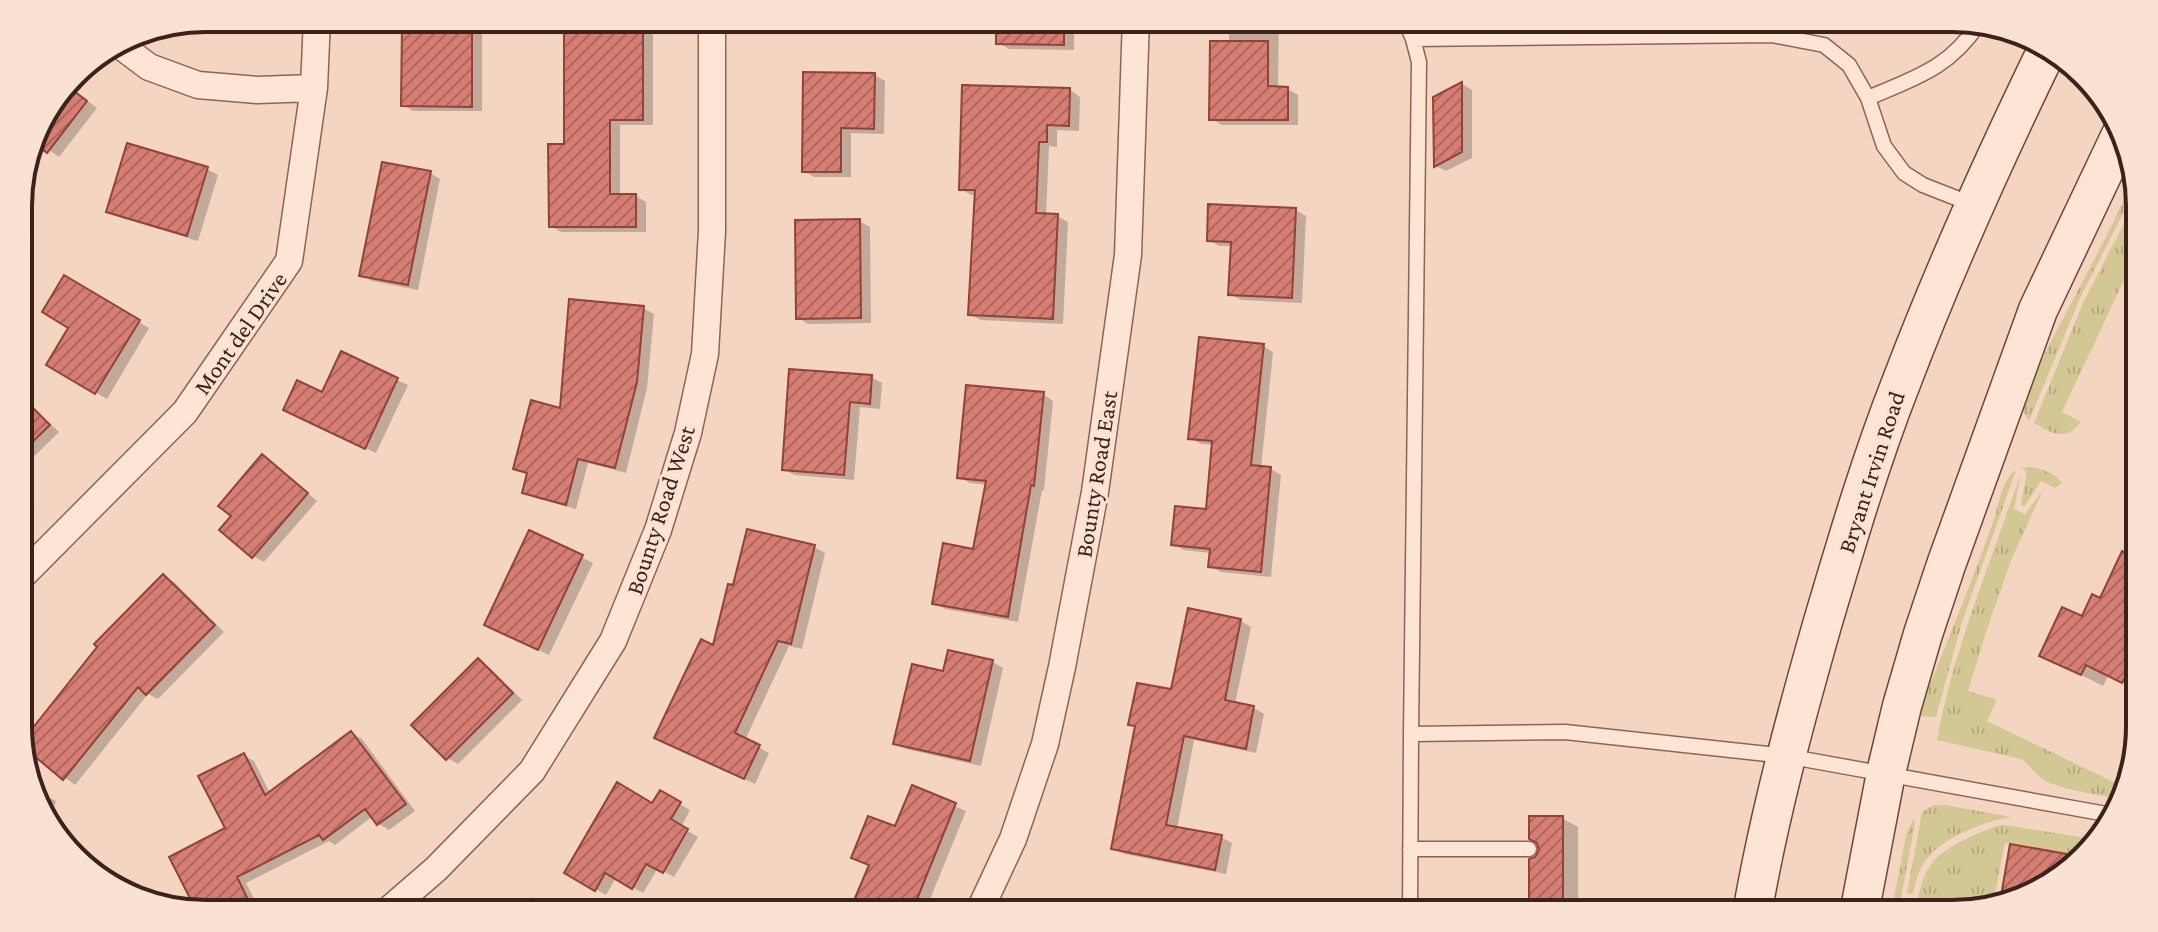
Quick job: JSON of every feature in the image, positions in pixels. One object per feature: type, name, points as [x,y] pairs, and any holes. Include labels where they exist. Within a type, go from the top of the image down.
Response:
[{"type":"main road","name":"Bryant Irvin Road","points":[[1755,900],[1786,756],[1835,582],[1900,385],[1974,205],[2043,58]]},
{"type":"main road","points":[[1862,900],[1886,773],[1923,634],[2038,310],[2115,147]]},
{"type":"street","name":"Mont del Drive","points":[[32,566],[185,412],[289,261],[314,88],[316,32]]},
{"type":"street","name":"Bounty Road West","points":[[400,900],[436,869],[532,771],[613,641],[658,530],[688,433],[705,354],[712,231],[712,32]]},
{"type":"street","name":"Bounty Road East","points":[[985,900],[1013,839],[1045,744],[1095,492],[1128,255],[1136,32]]},
{"type":"street","points":[[127,51],[149,67],[198,85],[257,90],[314,88]]},
{"type":"lane","points":[[1410,32],[1419,62],[1410,900]]},
{"type":"lane","points":[[1868,98],[1946,61],[1973,33]]},
{"type":"lane","points":[[1413,39],[1772,35],[1824,45],[1849,65],[1868,98],[1884,146],[1904,173],[1923,185],[1974,205]]},
{"type":"lane","points":[[1411,734],[1565,732],[1786,756],[2103,813]]},
{"type":"lane","points":[[1410,849],[1529,849]]},
{"type":"green space","points":[[2126,197],[2126,208],[2080,298],[2029,421],[2022,410],[2024,393]]},
{"type":"green space","points":[[2126,219],[2126,276],[2062,412],[2081,422],[2064,434],[2053,433],[2034,423],[2083,303]]},
{"type":"green space","points":[[2028,467],[2056,476],[2062,483],[2055,488],[2041,481],[2024,507],[2021,505],[2027,471],[2021,469]]},
{"type":"green space","points":[[2016,470],[1962,622],[1936,717],[1920,716],[1986,543],[2004,486]]},
{"type":"green space","points":[[2021,473],[2014,509],[2025,514],[2043,490],[2012,558],[1968,691],[1995,699],[1987,721],[2116,783],[2111,797],[2053,784],[2041,778],[2021,759],[1937,740],[1963,639]]},
{"type":"green space","points":[[1934,805],[2012,817],[1992,821],[1947,841],[1927,858],[1913,894],[1907,893],[1922,812]]},
{"type":"green space","points":[[1914,818],[1901,900],[1894,900],[1906,835]]},
{"type":"green space","points":[[2005,825],[2085,838],[2070,854],[2005,843],[1995,895],[1964,900],[1918,900],[1924,877],[1933,861],[1948,849],[1991,828]]},
{"type":"building","points":[[402,32],[472,32],[472,107],[401,106]]},
{"type":"building","points":[[564,32],[643,32],[643,120],[610,120],[610,194],[636,194],[636,227],[549,227],[548,144],[564,144]]},
{"type":"building","points":[[996,32],[1064,32],[1064,45],[996,44]]},
{"type":"building","points":[[1210,41],[1268,41],[1268,86],[1288,87],[1288,120],[1209,120]]},
{"type":"building","points":[[803,72],[875,73],[874,129],[841,128],[841,172],[802,172]]},
{"type":"building","points":[[1462,82],[1462,152],[1434,167],[1433,97]]},
{"type":"building","points":[[962,85],[1070,88],[1069,126],[1047,125],[1047,142],[1039,142],[1036,213],[1058,214],[1053,319],[968,315],[975,190],[959,190]]},
{"type":"building","points":[[75,92],[87,101],[47,153],[42,149],[45,139]]},
{"type":"building","points":[[127,143],[208,167],[187,236],[106,212]]},
{"type":"building","points":[[382,162],[431,171],[408,285],[359,276]]},
{"type":"building","points":[[1208,204],[1296,208],[1292,298],[1228,295],[1231,242],[1207,241]]},
{"type":"building","points":[[860,219],[861,318],[796,319],[795,220]]},
{"type":"building","points":[[64,275],[140,320],[95,394],[46,365],[68,328],[42,312]]},
{"type":"building","points":[[569,299],[644,306],[637,382],[615,468],[578,459],[566,505],[522,493],[527,473],[513,469],[531,400],[560,408]]},
{"type":"building","points":[[1199,337],[1264,344],[1251,465],[1271,467],[1261,572],[1208,567],[1210,549],[1171,545],[1175,506],[1206,509],[1212,441],[1188,439]]},
{"type":"building","points":[[341,351],[398,378],[365,449],[283,410],[297,380],[322,392]]},
{"type":"building","points":[[789,369],[872,375],[870,404],[850,402],[844,475],[782,470]]},
{"type":"building","points":[[966,385],[1044,392],[1034,486],[1031,485],[1008,617],[932,604],[943,543],[973,549],[986,481],[957,478]]},
{"type":"building","points":[[32,407],[50,425],[32,442]]},
{"type":"building","points":[[262,454],[308,493],[252,558],[219,530],[231,516],[218,506]]},
{"type":"building","points":[[747,529],[815,545],[791,644],[778,641],[735,733],[760,745],[744,779],[654,738],[701,639],[713,645],[728,584],[733,585]]},
{"type":"building","points":[[529,530],[583,555],[538,650],[484,625]]},
{"type":"building","points":[[2122,551],[2126,553],[2126,676],[2122,683],[2086,665],[2081,675],[2039,656],[2062,607],[2082,616],[2092,594],[2100,598]]},
{"type":"building","points":[[163,574],[215,625],[146,695],[138,687],[63,780],[35,756],[32,729],[97,647],[94,644]]},
{"type":"building","points":[[1188,608],[1241,619],[1225,700],[1254,706],[1246,749],[1184,736],[1166,825],[1222,835],[1215,870],[1111,849],[1135,726],[1128,725],[1137,683],[1171,689]]},
{"type":"building","points":[[948,650],[993,660],[970,761],[893,744],[912,664],[943,671]]},
{"type":"building","points":[[478,658],[513,693],[446,760],[411,725]]},
{"type":"building","points":[[351,731],[406,804],[377,825],[365,809],[323,840],[319,835],[237,877],[248,900],[191,899],[169,857],[225,828],[198,776],[244,753],[265,795]]},
{"type":"building","points":[[617,782],[652,803],[660,790],[681,802],[671,819],[688,829],[663,873],[646,864],[632,889],[605,873],[595,891],[564,873]]},
{"type":"building","points":[[912,785],[956,803],[917,900],[855,898],[869,865],[851,858],[868,816],[895,826]]},
{"type":"building","points":[[1529,816],[1563,816],[1563,900],[1529,900],[1529,859],[1535,857],[1539,850],[1537,843],[1529,839]]},
{"type":"building","points":[[2010,844],[2070,854],[2049,871],[2002,893]]}]
